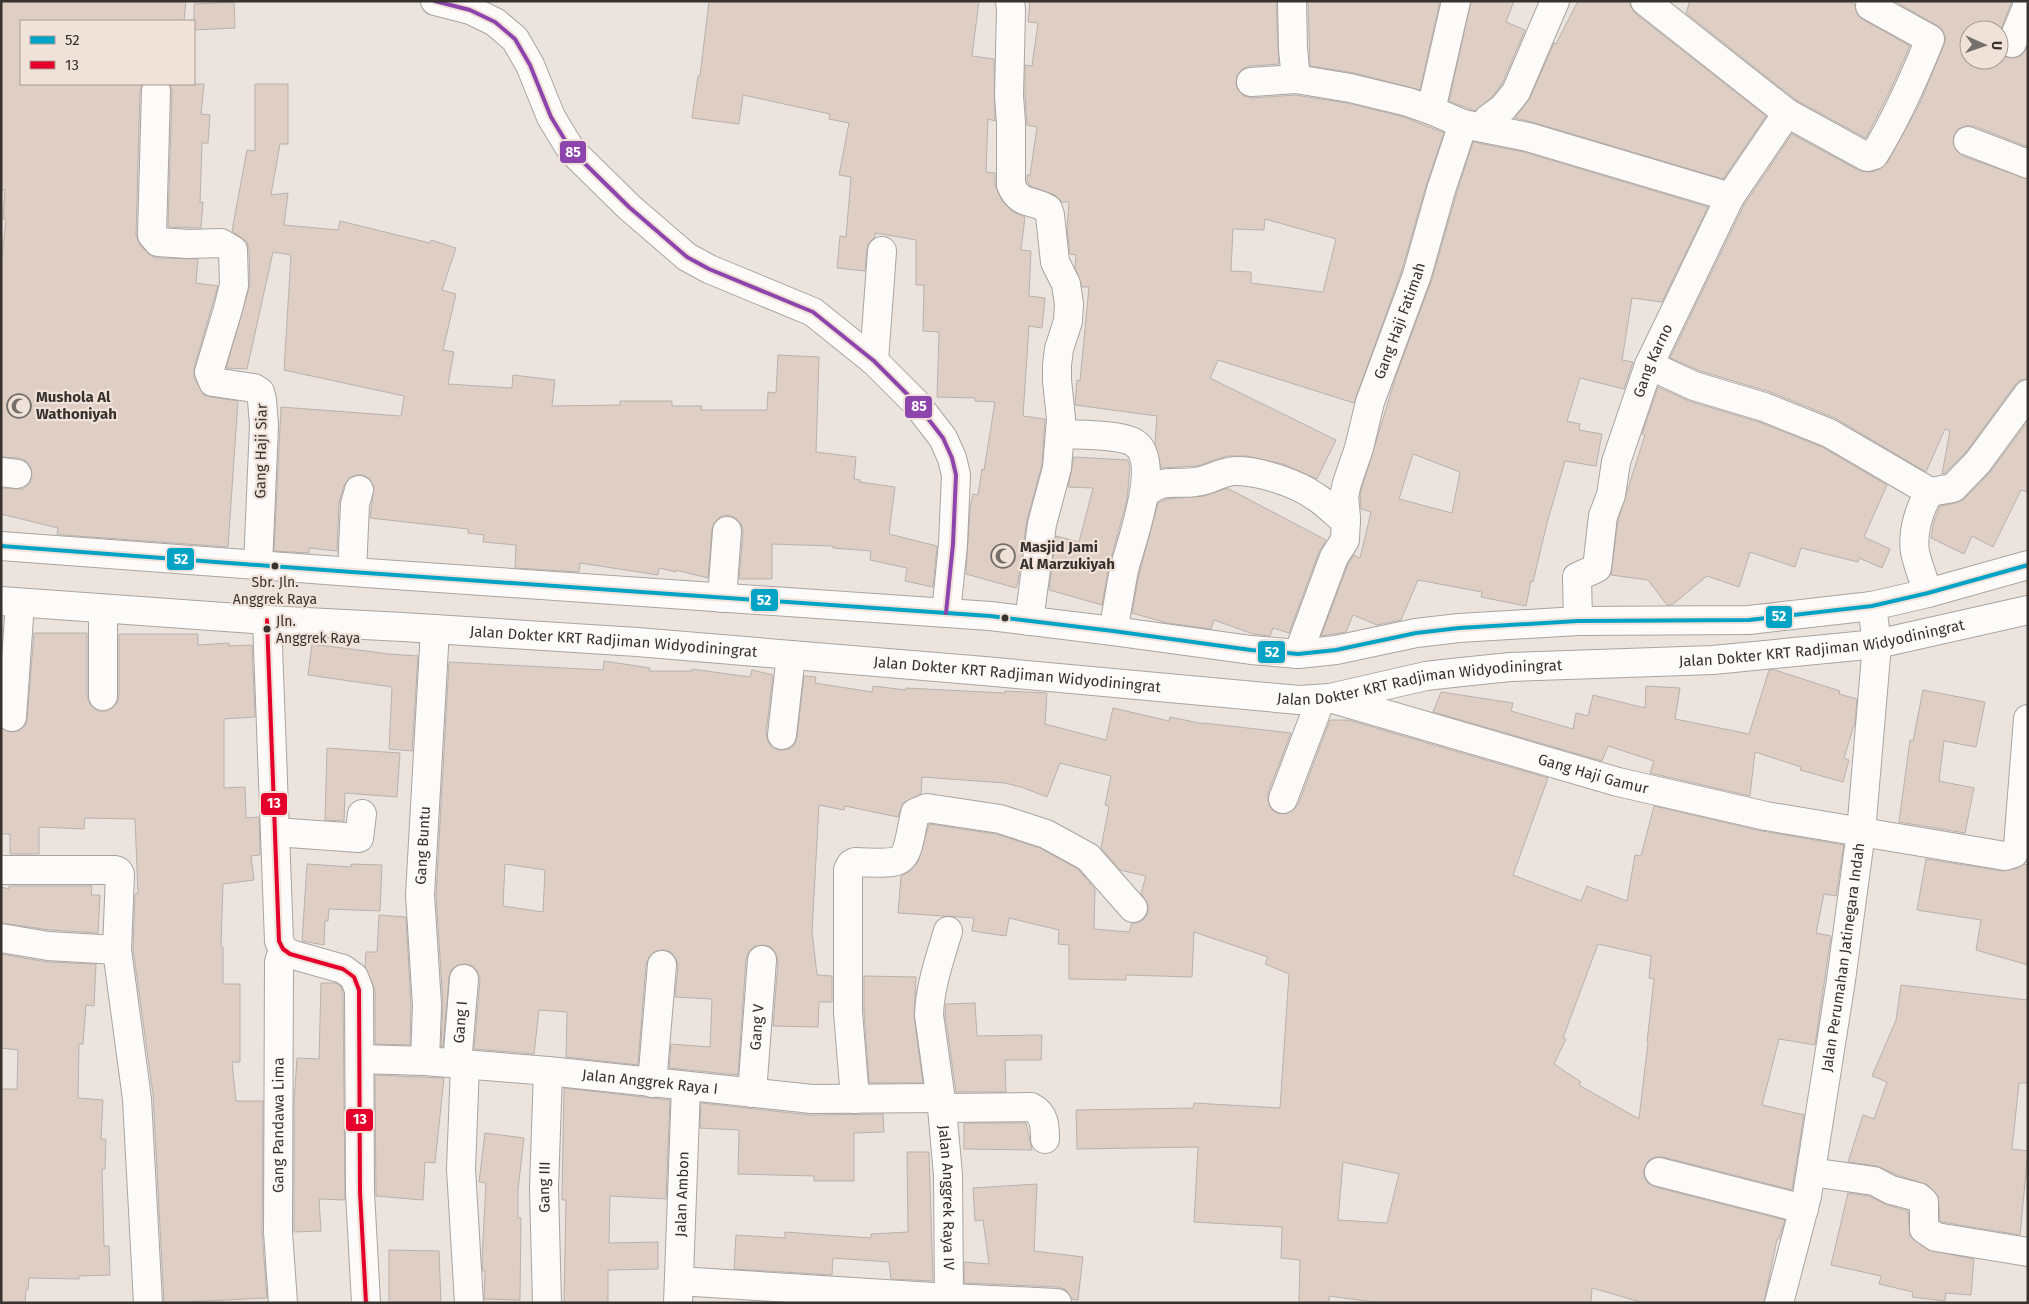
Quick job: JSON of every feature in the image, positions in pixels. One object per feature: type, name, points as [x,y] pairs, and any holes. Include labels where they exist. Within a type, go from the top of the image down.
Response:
[{"type":"street","points":[[435,1],[478,14],[495,22],[515,39],[530,65],[551,116],[571,150],[629,207],[687,257],[718,273],[813,312],[874,361],[921,410],[943,438],[952,458],[956,475],[946,613]]},
{"type":"street","points":[[1010,1],[1009,96],[1011,185],[1017,196],[1022,200],[1048,209],[1055,262],[1066,284],[1069,304],[1068,321],[1059,350],[1057,365],[1061,407],[1061,434],[1057,468],[1042,524],[1029,621]]},
{"type":"street","points":[[1292,1],[1296,79]]},
{"type":"street","points":[[1431,110],[1456,1]]},
{"type":"street","points":[[1473,126],[1488,119],[1503,108],[1516,92],[1555,1]]},
{"type":"street","points":[[1645,1],[1701,43],[1787,113],[1867,157],[1874,155],[1891,127],[1912,84],[1930,39],[1870,6],[1872,1]]},
{"type":"street","points":[[2012,43],[2028,4]]},
{"type":"street","points":[[1251,82],[1296,79],[1350,88],[1408,102],[1473,126],[1528,138],[1730,197]]},
{"type":"street","name":"Gang Haji Siar","points":[[156,91],[152,235],[158,242],[188,244],[221,243],[233,250],[234,285],[209,372],[214,382],[254,388],[260,392],[264,425],[258,566]]},
{"type":"street","name":"Gang Karno","points":[[1578,621],[1577,577],[1597,568],[1604,516],[1611,495],[1616,462],[1649,365],[1730,197],[1787,113]]},
{"type":"street","name":"Gang Haji Fatimah","points":[[1298,654],[1334,557],[1345,540],[1344,496],[1359,448],[1370,402],[1418,276],[1441,190],[1473,126]]},
{"type":"street","points":[[1968,141],[2028,164]]},
{"type":"street","points":[[874,361],[882,252]]},
{"type":"street","points":[[1649,365],[1694,386],[1764,407],[1829,433],[1930,492],[1953,488],[1978,462],[2028,394]]},
{"type":"street","points":[[1061,434],[1110,437],[1132,441],[1138,446],[1146,462],[1144,494],[1124,570],[1113,631]]},
{"type":"street","points":[[1144,494],[1161,484],[1175,481],[1196,482],[1220,473],[1236,471],[1273,477],[1304,489],[1318,498],[1346,522]]},
{"type":"street","points":[[352,572],[355,504],[359,490]]},
{"type":"street","points":[[1928,593],[1915,551],[1915,531],[1924,500],[1930,492]]},
{"type":"street","points":[[722,598],[726,531]]},
{"type":"street","name":"Jalan Dokter KRT Radjiman Widyodiningrat","points":[[1,546],[258,566],[946,613],[1029,621],[1251,650],[1298,654],[1336,650],[1416,633],[1578,621],[1750,620],[1872,606],[1928,593],[2028,564]]},
{"type":"street","points":[[10,602],[12,716]]},
{"type":"street","name":"Jalan Dokter KRT Radjiman Widyodiningrat","points":[[10,602],[103,610],[435,628],[637,642],[1299,700],[1325,699],[1426,676],[1510,667],[1714,660],[1877,644],[2028,610]]},
{"type":"street","name":"Jalan Perumahan Jatinegara Indah","points":[[1779,1303],[1804,1209],[1811,1172],[1862,832],[1877,644],[1872,606]]},
{"type":"street","points":[[103,610],[103,696]]},
{"type":"street","points":[[268,620],[279,941],[283,949],[290,954],[343,969],[354,977],[359,990],[360,1192],[366,1303]]},
{"type":"street","name":"Gang Buntu","points":[[425,1061],[427,1005],[420,895],[435,628]]},
{"type":"street","points":[[782,735],[791,656]]},
{"type":"street","points":[[1283,799],[1325,699]]},
{"type":"street","name":"Gang Haji Gamur","points":[[1325,699],[1618,782],[1766,816],[2005,856],[2014,853],[2018,846],[2028,719]]},
{"type":"street","points":[[855,1099],[848,1012],[848,870],[851,864],[855,862],[892,863],[901,860],[907,854],[915,814],[927,808],[1000,819],[1046,834],[1088,857],[1133,908]]},
{"type":"street","points":[[275,832],[359,838],[362,814]]},
{"type":"street","points":[[1,870],[118,871],[120,874],[117,950],[137,1099],[148,1303]]},
{"type":"street","name":"Jalan Anggrek Raya IV","points":[[948,931],[930,1002],[930,1027],[941,1103],[948,1175],[949,1298]]},
{"type":"street","points":[[1,938],[48,946],[117,950]]},
{"type":"street","name":"Gang Pandawa Lima","points":[[282,1303],[278,1232],[279,962],[283,949]]},
{"type":"street","name":"Gang V","points":[[752,1093],[762,960]]},
{"type":"street","points":[[652,1083],[662,965]]},
{"type":"street","name":"Gang I","points":[[464,979],[461,1064],[461,1169],[469,1303]]},
{"type":"street","name":"Jalan Anggrek Raya I","points":[[360,1059],[425,1061],[548,1071],[812,1099],[855,1099],[1031,1107],[1042,1117],[1045,1125],[1044,1139]]},
{"type":"street","name":"Gang III","points":[[547,1303],[544,1188],[548,1071]]},
{"type":"street","name":"Jalan Ambon","points":[[678,1292],[686,1087]]},
{"type":"street","points":[[1659,1172],[1804,1209]]},
{"type":"street","points":[[1811,1172],[1874,1181],[1891,1190],[1918,1197],[1924,1202],[1924,1229],[1936,1238],[2028,1252]]},
{"type":"street","points":[[678,1292],[949,1298],[1057,1303]]},
{"type":"building","points":[[1,1],[186,1],[184,20],[20,20],[20,85],[142,85],[136,235],[140,245],[151,256],[157,258],[198,259],[196,283],[218,286],[194,368],[194,378],[204,395],[238,401],[228,547],[63,535],[57,534],[58,528],[1,514],[1,488],[23,489],[30,483],[32,475],[31,468],[26,461],[19,458],[1,457],[1,264],[6,220],[3,219],[5,190],[1,190]]},
{"type":"building","points":[[709,1],[979,1],[972,56],[994,59],[995,121],[988,119],[986,172],[995,173],[995,185],[1002,201],[1013,212],[1025,217],[1021,250],[1031,251],[1029,296],[1045,298],[1042,328],[1029,326],[1023,416],[1045,419],[1042,465],[1027,520],[1016,588],[966,574],[970,508],[973,494],[978,495],[982,469],[984,470],[995,402],[975,401],[975,398],[937,397],[939,332],[923,331],[924,285],[916,285],[916,240],[875,233],[875,237],[869,243],[867,249],[865,271],[837,268],[840,236],[846,237],[851,177],[839,175],[849,123],[829,119],[830,114],[743,95],[739,124],[692,118],[698,76],[700,76]]},
{"type":"building","points":[[1030,1],[1276,1],[1279,64],[1250,66],[1242,69],[1237,76],[1236,84],[1238,90],[1244,96],[1252,98],[1295,95],[1347,103],[1404,117],[1444,133],[1426,186],[1402,270],[1354,403],[1218,360],[1210,378],[1336,440],[1317,479],[1283,464],[1246,456],[1227,456],[1197,466],[1161,468],[1155,444],[1157,416],[1075,405],[1077,380],[1080,381],[1089,287],[1082,287],[1075,268],[1076,255],[1070,254],[1067,228],[1069,202],[1062,202],[1055,195],[1030,186],[1027,181],[1027,175],[1030,175],[1037,127],[1027,125],[1025,65],[1032,66],[1038,23],[1028,22]],"holes":[[[1265,219],[1336,239],[1323,292],[1251,283],[1251,272],[1231,271],[1233,229],[1264,230]]]},
{"type":"building","points":[[1308,1],[1440,1],[1420,90],[1354,73],[1310,66]]},
{"type":"building","points":[[1471,1],[1514,1],[1506,22],[1525,30],[1502,84],[1492,97],[1475,111],[1449,101]]},
{"type":"building","points":[[1578,1],[1630,1],[1635,13],[1766,116],[1723,179],[1515,118],[1530,98],[1554,43],[1556,44]]},
{"type":"building","points":[[1690,1],[1849,1],[1855,5],[1857,14],[1862,19],[1910,46],[1866,138],[1796,100],[1686,13]]},
{"type":"building","points":[[1894,1],[2012,1],[2005,20],[1959,20],[1959,70],[2009,70],[2009,57],[2015,58],[2022,55],[2028,46],[2028,147],[1974,126],[1958,129],[1954,135],[1953,143],[1956,150],[1962,156],[2028,179],[2028,379],[2021,380],[2015,385],[1966,452],[1942,474],[1950,431],[1945,429],[1926,472],[1835,418],[1770,392],[1700,371],[1670,358],[1744,205],[1792,134],[1860,171],[1871,172],[1878,170],[1887,163],[1919,105],[1944,45],[1946,38],[1938,26]]},
{"type":"building","points":[[234,2],[235,28],[195,30],[194,4]]},
{"type":"building","points":[[204,84],[201,114],[210,115],[208,143],[202,143],[200,203],[203,202],[201,228],[168,227],[172,91],[170,85]]},
{"type":"building","points":[[255,84],[288,84],[288,144],[280,144],[271,195],[288,193],[284,225],[338,230],[340,221],[430,243],[431,240],[456,248],[442,290],[456,294],[443,350],[454,352],[448,384],[512,388],[513,375],[555,380],[552,406],[620,405],[620,401],[672,401],[672,406],[702,406],[701,410],[767,410],[768,392],[776,393],[778,355],[819,357],[816,452],[856,457],[854,479],[860,480],[860,482],[895,487],[889,534],[937,546],[933,587],[905,581],[907,568],[870,560],[871,551],[833,548],[833,546],[772,544],[772,579],[739,579],[743,532],[741,524],[736,518],[728,515],[720,517],[714,523],[712,529],[708,578],[659,568],[658,575],[580,563],[579,572],[515,568],[516,545],[483,542],[484,535],[468,533],[468,529],[370,518],[374,487],[370,479],[363,475],[349,478],[344,486],[339,503],[337,551],[309,548],[309,553],[274,551],[281,407],[401,416],[404,396],[284,370],[291,255],[273,252],[247,369],[226,368],[250,285],[247,242],[232,231],[247,150],[255,151]]},
{"type":"building","points":[[1473,142],[1524,152],[1708,207],[1662,302],[1632,298],[1622,360],[1633,362],[1624,389],[1580,378],[1567,421],[1580,424],[1579,430],[1602,434],[1596,466],[1565,461],[1547,523],[1533,582],[1531,581],[1526,606],[1481,597],[1482,592],[1418,580],[1401,620],[1377,625],[1353,615],[1346,632],[1321,636],[1348,564],[1354,555],[1360,558],[1371,512],[1361,509],[1360,494],[1397,373],[1432,279]],"holes":[[[1413,454],[1460,472],[1452,513],[1399,499]]]},
{"type":"building","points":[[1658,387],[1689,401],[1759,422],[1822,447],[1887,485],[1864,537],[1890,549],[1882,568],[1859,558],[1858,562],[1801,548],[1795,567],[1750,552],[1739,587],[1707,576],[1672,605],[1667,605],[1648,580],[1611,575],[1618,520],[1645,435],[1642,434]]},
{"type":"building","points":[[2028,421],[2028,492],[2021,490],[1993,547],[1972,536],[1964,554],[1931,538],[1934,521],[1940,506],[1956,503],[1964,499],[1991,471]]},
{"type":"building","points":[[1074,457],[1128,460],[1130,467],[1127,500],[1109,566],[1102,605],[1049,590],[1056,536],[1079,542],[1093,488],[1068,487]]},
{"type":"building","points":[[1227,488],[1326,540],[1319,552],[1289,633],[1273,628],[1270,636],[1253,634],[1214,620],[1211,629],[1167,623],[1132,613],[1139,574],[1158,503],[1167,499],[1204,496]]},
{"type":"building","points":[[34,633],[87,633],[87,696],[90,704],[96,710],[103,712],[111,709],[117,703],[119,696],[119,634],[198,634],[198,645],[229,643],[229,646],[252,645],[255,717],[224,719],[224,788],[245,787],[246,818],[259,817],[260,855],[251,856],[254,880],[223,884],[221,947],[223,947],[223,984],[240,984],[240,1062],[232,1062],[236,1101],[263,1101],[262,1232],[267,1298],[164,1303],[153,1094],[133,949],[135,894],[138,893],[135,819],[85,818],[84,829],[39,827],[39,854],[10,854],[10,834],[1,834],[1,728],[10,732],[18,731],[25,726]]},
{"type":"building","points":[[312,644],[418,656],[412,751],[389,749],[392,687],[308,675]]},
{"type":"building","points":[[604,661],[650,668],[649,671],[692,671],[692,669],[750,677],[752,670],[773,675],[766,734],[768,742],[773,748],[780,750],[789,749],[795,744],[804,676],[816,677],[815,683],[872,692],[873,686],[906,690],[906,688],[1047,693],[1045,724],[1106,740],[1113,708],[1169,721],[1170,717],[1204,724],[1291,733],[1268,793],[1271,809],[1277,813],[1285,814],[1292,811],[1298,805],[1330,720],[1348,720],[1548,778],[1513,875],[1581,901],[1587,886],[1627,901],[1635,855],[1641,856],[1654,806],[1762,831],[1844,845],[1836,896],[1824,894],[1816,933],[1831,936],[1815,1045],[1779,1039],[1762,1105],[1804,1115],[1792,1190],[1663,1157],[1655,1157],[1648,1161],[1644,1169],[1644,1177],[1648,1183],[1655,1187],[1785,1220],[1779,1239],[1777,1239],[1764,1303],[1644,1303],[1592,1288],[1591,1303],[1381,1303],[1329,1296],[1329,1303],[1299,1303],[1300,1260],[1281,1258],[1282,1227],[1194,1222],[1198,1147],[1077,1149],[1076,1110],[1193,1108],[1194,1103],[1280,1108],[1289,974],[1265,964],[1268,957],[1194,932],[1192,977],[1126,975],[1126,980],[1069,979],[1069,945],[1058,944],[1059,930],[1009,918],[1006,936],[972,931],[974,918],[898,913],[901,876],[909,872],[918,861],[929,824],[996,834],[1040,848],[1078,869],[1095,889],[1094,929],[1129,932],[1132,923],[1137,923],[1144,919],[1148,913],[1148,905],[1141,893],[1146,876],[1120,870],[1101,848],[1109,806],[1105,805],[1111,776],[1060,763],[1047,797],[1005,783],[922,777],[921,794],[903,803],[898,817],[845,806],[844,810],[819,805],[812,931],[817,975],[832,976],[832,1002],[819,1002],[818,1027],[773,1026],[778,961],[771,947],[764,945],[755,946],[749,951],[746,959],[738,1075],[669,1068],[671,1044],[710,1047],[712,999],[675,997],[678,966],[671,952],[664,950],[655,951],[649,957],[646,964],[638,1065],[566,1057],[567,1012],[539,1010],[534,1054],[474,1049],[480,980],[478,972],[473,966],[466,964],[457,965],[451,970],[443,1047],[441,1047],[443,1004],[436,895],[449,662],[603,670]],"holes":[[[505,864],[545,870],[543,912],[503,906]],[[1598,944],[1651,956],[1649,978],[1654,979],[1639,1119],[1579,1085],[1581,1082],[1554,1064],[1566,1039],[1563,1038]],[[1343,1162],[1399,1174],[1387,1223],[1338,1220]]]},
{"type":"building","points":[[1769,670],[1775,670],[1840,691],[1839,694],[1857,699],[1855,722],[1844,758],[1849,760],[1843,782],[1800,770],[1801,767],[1755,752],[1750,796],[1650,773],[1654,761],[1608,746],[1602,761],[1433,712],[1441,692],[1513,703],[1511,711],[1573,729],[1576,713],[1588,716],[1593,695],[1645,708],[1646,686],[1680,688],[1675,719],[1749,734]]},
{"type":"building","points":[[1923,690],[1985,702],[1976,747],[1944,741],[1939,781],[1974,788],[1965,833],[1899,822],[1910,740],[1913,741]]},
{"type":"building","points":[[327,748],[400,753],[397,797],[345,793],[344,821],[325,820]]},
{"type":"building","points":[[1926,859],[2002,871],[2019,868],[2023,864],[2028,865],[2028,965],[1976,950],[1981,920],[1917,910]]},
{"type":"building","points":[[307,864],[351,867],[351,864],[382,865],[380,911],[329,909],[328,921],[325,921],[324,945],[302,941]]},
{"type":"building","points":[[9,886],[92,886],[91,895],[100,895],[98,933],[50,930],[1,923],[1,887],[9,889]]},
{"type":"building","points":[[379,915],[406,917],[411,1005],[410,1045],[375,1044],[375,990],[365,967],[366,952],[377,952]]},
{"type":"building","points":[[1,954],[47,962],[96,964],[94,1006],[86,1005],[83,1044],[79,1044],[78,1098],[103,1100],[101,1139],[106,1139],[105,1169],[102,1169],[104,1246],[109,1246],[110,1275],[79,1276],[79,1279],[29,1278],[25,1303],[1,1303],[1,1089],[17,1089],[18,1050],[1,1048]]},
{"type":"building","points":[[864,976],[916,977],[914,1017],[923,1083],[869,1083],[864,1011]]},
{"type":"building","points":[[321,983],[336,983],[341,987],[343,993],[345,1200],[319,1199],[321,1231],[294,1232],[294,1102],[297,1058],[319,1059]]},
{"type":"building","points":[[1901,985],[2028,1000],[2028,1083],[2019,1083],[2012,1149],[2028,1151],[2020,1235],[1942,1222],[1940,1221],[1938,1196],[1928,1185],[1877,1166],[1848,1162],[1863,1115],[1874,1119],[1887,1082],[1872,1076],[1896,1020]]},
{"type":"building","points":[[975,1003],[977,1036],[1042,1035],[1041,1060],[1005,1060],[1006,1092],[956,1092],[945,1014],[946,1004]]},
{"type":"building","points":[[375,1075],[444,1078],[435,1163],[425,1162],[423,1200],[376,1196]]},
{"type":"building","points":[[564,1088],[670,1100],[666,1199],[610,1196],[609,1243],[658,1242],[658,1269],[608,1270],[608,1303],[564,1303],[566,1200],[562,1200]]},
{"type":"building","points":[[701,1103],[810,1115],[883,1114],[884,1132],[854,1133],[854,1181],[814,1181],[814,1176],[738,1174],[739,1130],[700,1128]]},
{"type":"building","points":[[964,1123],[1026,1123],[1032,1150],[964,1149]]},
{"type":"building","points":[[485,1133],[524,1138],[518,1189],[518,1218],[521,1218],[520,1300],[484,1299],[485,1271],[483,1271],[482,1260],[486,1183],[479,1182]]},
{"type":"building","points":[[907,1152],[929,1152],[933,1281],[891,1279],[889,1262],[833,1258],[832,1275],[734,1269],[736,1235],[785,1238],[785,1232],[871,1238],[871,1234],[908,1232]]},
{"type":"building","points":[[1037,1184],[1034,1251],[1083,1257],[1078,1300],[1072,1299],[1066,1290],[1058,1287],[964,1283],[964,1262],[989,1264],[983,1220],[975,1221],[973,1188]]},
{"type":"building","points":[[1848,1193],[1869,1196],[1887,1205],[1908,1211],[1910,1236],[1928,1250],[1974,1259],[1971,1295],[1946,1293],[1945,1301],[1912,1297],[1913,1292],[1879,1284],[1881,1276],[1831,1265]]},
{"type":"building","points":[[389,1250],[439,1251],[441,1303],[389,1303]]},
{"type":"transit line","name":"85","points":[[435,1],[470,10],[495,22],[515,39],[530,65],[551,117],[571,150],[629,207],[687,257],[709,269],[813,312],[874,361],[916,403],[943,438],[952,458],[956,475],[953,544],[946,613]]},
{"type":"transit line","name":"52","points":[[1,546],[990,616],[1251,650],[1298,654],[1336,650],[1416,633],[1459,628],[1578,621],[1749,620],[1872,606],[1928,593],[2028,565]]},
{"type":"transit line","name":"13","points":[[267,620],[279,941],[283,949],[290,954],[343,969],[354,977],[359,990],[360,1192],[366,1303]]},
{"type":"place","name":"Mushola Al Wathoniyah","points":[[19,406]]},
{"type":"place","name":"Masjid Jami Al Marzukiyah","points":[[1003,556]]},
{"type":"place","name":"Sbr. Jln. Anggrek Raya","points":[[275,566]]},
{"type":"place","name":"Jln. Anggrek Raya","points":[[267,629]]}]
